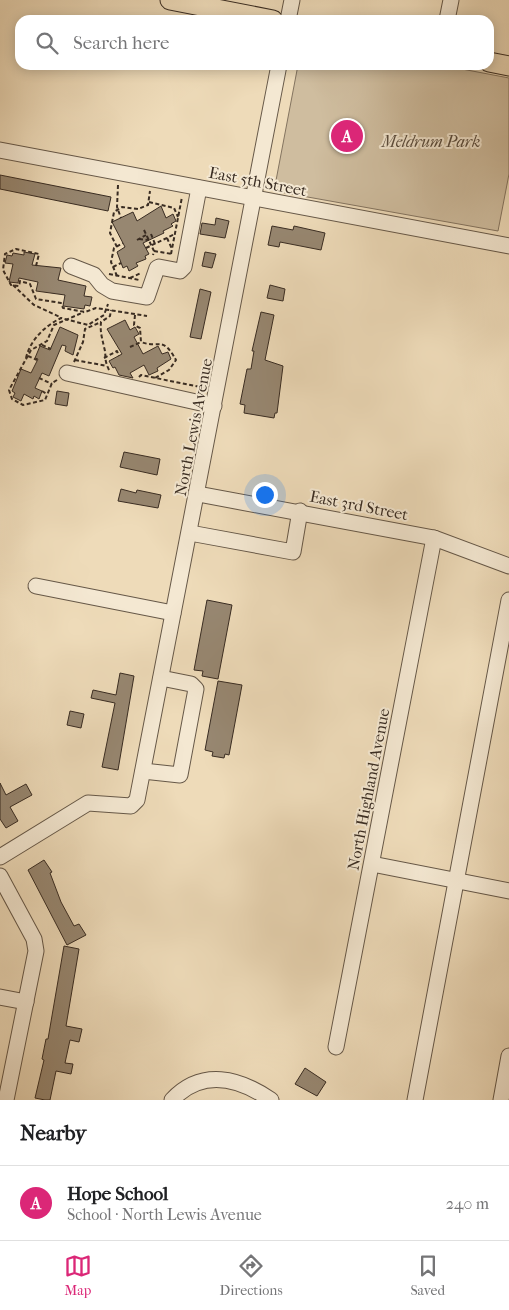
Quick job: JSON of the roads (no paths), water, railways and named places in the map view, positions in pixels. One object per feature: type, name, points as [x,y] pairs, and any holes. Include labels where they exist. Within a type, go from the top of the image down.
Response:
[{"type":"main road","points":[[170,0],[246,15]]},
{"type":"main road","points":[[494,63],[509,66]]},
{"type":"street","points":[[289,15],[292,0]]},
{"type":"street","points":[[448,15],[451,0]]},
{"type":"street","name":"North Lewis Avenue","points":[[0,857],[82,805],[88,803],[130,806],[135,804],[139,794],[278,70]]},
{"type":"street","name":"East 5th Street","points":[[0,150],[509,246]]},
{"type":"street","points":[[70,266],[94,275],[102,286],[112,291],[147,297],[157,268],[180,271],[184,267],[179,255],[199,188]]},
{"type":"street","points":[[70,369],[115,384],[214,406]]},
{"type":"street","name":"East 3rd Street","points":[[198,494],[434,538],[509,566]]},
{"type":"street","points":[[190,533],[293,552],[300,512]]},
{"type":"street","name":"North Highland Avenue","points":[[336,1047],[434,538]]},
{"type":"street","points":[[36,586],[173,612]]},
{"type":"street","points":[[415,1100],[509,600]]},
{"type":"street","points":[[143,770],[180,775],[196,689],[191,684],[160,678]]},
{"type":"street","points":[[372,864],[509,891]]},
{"type":"street","points":[[0,876],[35,944],[26,1002],[6,1100]]},
{"type":"street","points":[[0,997],[26,1002]]},
{"type":"street","points":[[501,1100],[509,1056]]},
{"type":"street","points":[[172,1100],[179,1093],[194,1085],[220,1079],[247,1085],[271,1100]]},
{"type":"place","name":"Hope School","points":[[347,136]]},
{"type":"park label","name":"Meldrum Park","points":[[431,141]]}]
